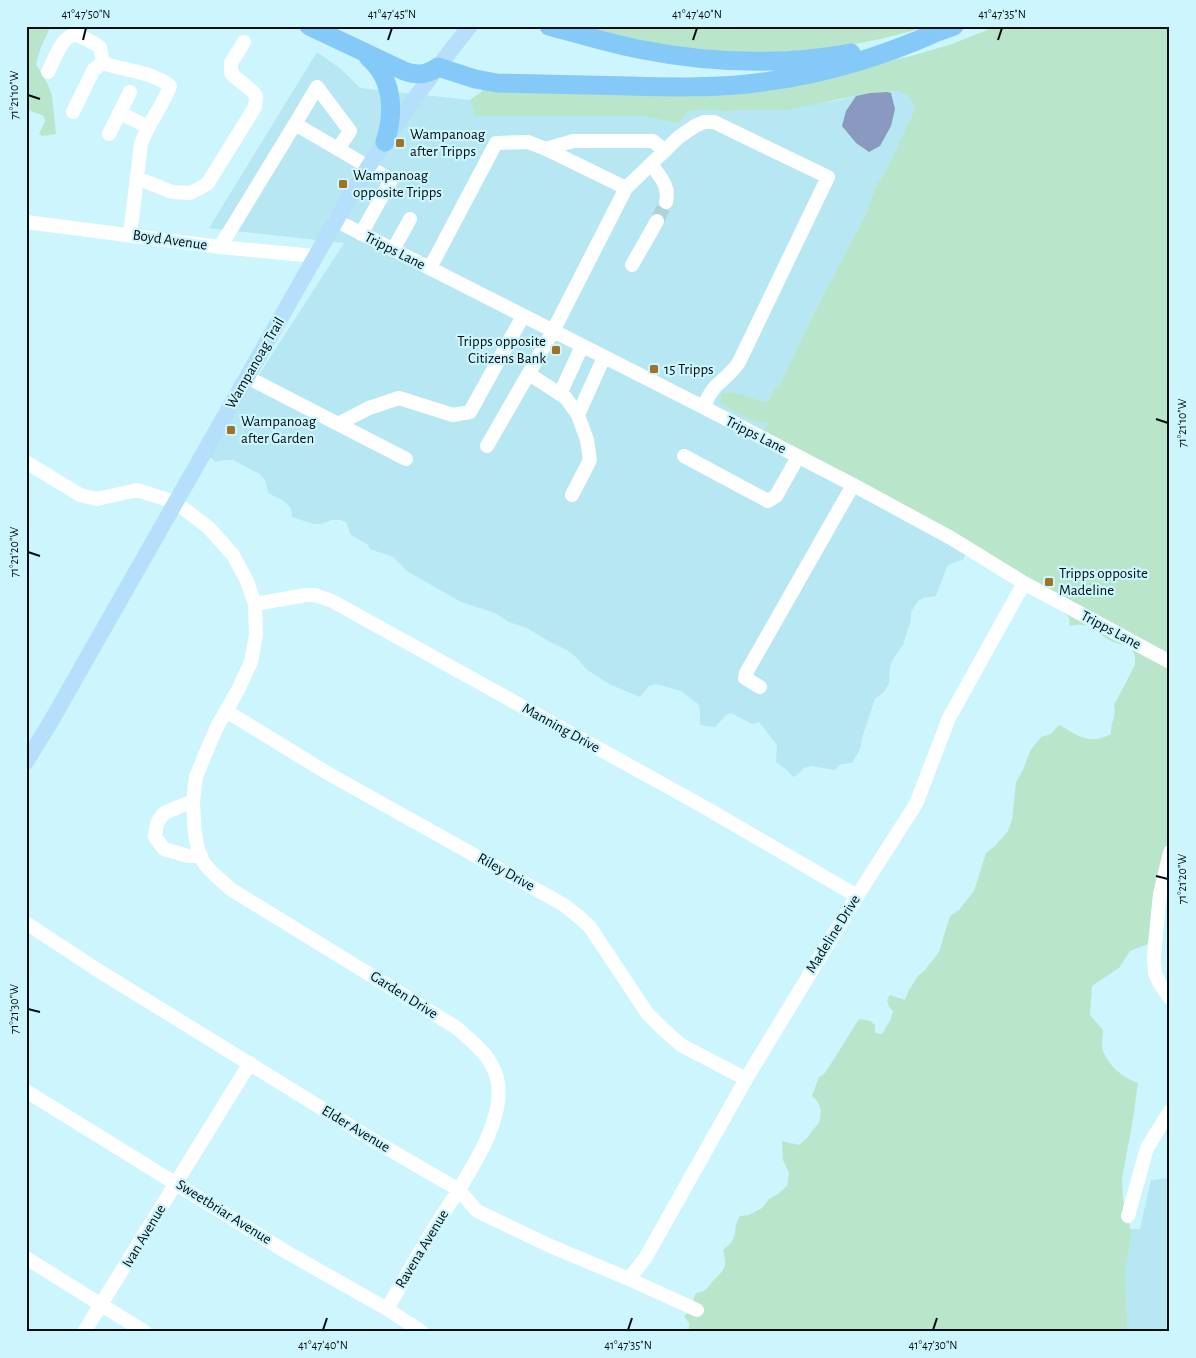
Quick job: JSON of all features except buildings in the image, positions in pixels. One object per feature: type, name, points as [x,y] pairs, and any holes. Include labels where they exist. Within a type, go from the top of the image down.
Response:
[{"type":"highway","points":[[309,26],[413,74],[426,73],[438,67],[475,79],[497,83],[661,87],[728,86],[767,82],[827,70],[896,50],[946,29]]},
{"type":"highway","points":[[549,26],[614,44],[660,53],[707,59],[753,61],[800,60],[847,54],[893,45],[946,29]]},
{"type":"highway","points":[[357,49],[375,62],[386,82],[391,114],[390,126],[385,142]]},
{"type":"main road","name":"Wampanoag Trail","points":[[26,762],[50,724],[336,220],[368,167],[414,99],[466,32]]},
{"type":"street","points":[[48,72],[65,39],[72,35],[100,47],[103,63]]},
{"type":"street","points":[[137,178],[172,192],[181,193],[190,193],[208,183],[255,107],[256,96],[251,89],[236,79],[231,73],[231,63],[244,42]]},
{"type":"street","points":[[103,63],[144,73],[162,80],[170,86],[166,98],[148,127],[141,144],[130,235]]},
{"type":"street","points":[[73,112],[94,69],[103,63]]},
{"type":"street","points":[[220,247],[318,87],[350,131],[338,149]]},
{"type":"street","points":[[109,134],[130,92]]},
{"type":"street","points":[[120,113],[148,127]]},
{"type":"street","points":[[488,446],[553,331],[626,188],[679,137],[704,122],[714,122],[828,177],[739,362],[734,371],[717,386],[703,407]]},
{"type":"street","points":[[295,124],[391,180],[361,234]]},
{"type":"street","points":[[546,149],[573,141],[653,141],[665,151]]},
{"type":"street","points":[[430,268],[496,143],[528,142],[626,188]]},
{"type":"street","points":[[651,164],[667,189],[666,202]]},
{"type":"street","points":[[393,250],[410,219]]},
{"type":"street","name":"Tripps Lane","points":[[336,220],[853,485],[951,538],[1024,583],[1170,662]]},
{"type":"street","points":[[632,266],[657,221]]},
{"type":"street","name":"Boyd Avenue","points":[[26,222],[220,247],[315,256]]},
{"type":"street","points":[[338,424],[369,408],[399,398],[453,415],[470,412],[523,316]]},
{"type":"street","points":[[560,394],[582,346]]},
{"type":"street","points":[[578,415],[604,357]]},
{"type":"street","points":[[529,374],[566,398],[578,415],[587,440],[590,460],[572,495]]},
{"type":"street","points":[[247,377],[406,459]]},
{"type":"street","points":[[684,456],[768,501],[776,496],[798,457]]},
{"type":"street","points":[[26,462],[80,495],[96,499],[137,490],[175,502]]},
{"type":"street","points":[[760,687],[745,678],[746,673],[853,485]]},
{"type":"street","name":"Garden Drive","points":[[175,502],[208,528],[233,555],[247,581],[255,604],[256,635],[251,662],[218,725],[196,777],[193,801],[196,841],[203,862],[232,890],[457,1028],[487,1054],[497,1079],[498,1102],[491,1130],[459,1190]]},
{"type":"street","name":"Madeline Drive","points":[[629,1279],[646,1257],[746,1079],[857,896],[916,804],[949,718],[1024,583]]},
{"type":"street","name":"Manning Drive","points":[[255,604],[306,595],[315,595],[332,601],[706,808],[857,896]]},
{"type":"street","name":"Riley Drive","points":[[226,711],[329,774],[564,905],[590,927],[647,1013],[664,1030],[680,1045],[746,1079]]},
{"type":"street","points":[[193,801],[164,813],[157,823],[155,837],[164,849],[188,856],[201,856]]},
{"type":"street","points":[[1170,852],[1160,894],[1154,960],[1160,984],[1170,998]]},
{"type":"street","name":"Elder Avenue","points":[[26,923],[96,969],[368,1137],[459,1190],[477,1212],[697,1310]]},
{"type":"street","name":"Ivan Avenue","points":[[84,1332],[250,1063]]},
{"type":"street","name":"Sweetbriar Avenue","points":[[26,1091],[176,1182],[283,1250],[387,1309],[422,1332]]},
{"type":"street","points":[[1128,1216],[1147,1148],[1170,1111]]},
{"type":"street","name":"Ravena Avenue","points":[[387,1309],[434,1228],[459,1190]]},
{"type":"street","points":[[26,1258],[146,1332]]},
{"type":"shaded area","points":[[317,52],[341,69],[360,88],[470,100],[475,116],[644,116],[679,124],[688,112],[698,110],[717,110],[723,112],[835,101],[856,96],[846,111],[887,92],[899,91],[909,94],[915,109],[885,173],[876,185],[867,212],[815,311],[780,384],[775,388],[767,402],[732,392],[721,393],[720,403],[754,421],[767,422],[769,425],[765,429],[748,428],[969,547],[963,560],[947,566],[936,596],[923,598],[918,601],[911,612],[911,620],[903,645],[890,667],[889,683],[884,692],[875,699],[860,749],[852,763],[841,764],[835,770],[811,766],[804,768],[793,777],[776,762],[777,745],[759,722],[752,724],[731,713],[726,715],[715,727],[700,725],[698,704],[681,691],[656,684],[649,686],[640,697],[609,684],[586,669],[567,650],[527,628],[509,622],[495,613],[461,602],[407,571],[393,557],[370,549],[367,544],[351,535],[346,522],[331,520],[321,524],[313,524],[292,517],[291,508],[282,500],[268,493],[266,482],[260,474],[233,460],[216,462],[207,455],[344,243],[209,228]]},
{"type":"shaded area","points":[[891,93],[895,109],[891,126],[880,146],[869,152],[856,143],[842,126],[846,111],[856,96]]},
{"type":"shaded area","points":[[1170,1178],[1170,1332],[1128,1332],[1125,1274],[1130,1229],[1140,1229],[1151,1180]]},
{"type":"green space","points":[[26,26],[51,26],[41,47],[36,64],[52,96],[56,134],[42,136],[39,134],[45,121],[44,116],[26,109]]},
{"type":"green space","points":[[581,26],[930,26],[846,46],[799,51],[761,52],[705,50],[667,45]]},
{"type":"green space","points":[[997,26],[1170,26],[1170,846],[1153,942],[1130,951],[1119,968],[1092,986],[1090,1015],[1103,1030],[1102,1049],[1109,1062],[1122,1075],[1138,1083],[1122,1179],[1123,1200],[1131,1231],[1125,1274],[1128,1332],[689,1332],[689,1323],[684,1316],[692,1310],[692,1303],[696,1293],[706,1290],[724,1268],[723,1250],[734,1237],[737,1221],[740,1216],[749,1215],[762,1208],[769,1199],[787,1186],[789,1173],[783,1160],[782,1141],[799,1145],[819,1123],[820,1108],[818,1102],[812,1096],[819,1077],[829,1067],[859,1019],[870,1021],[875,1025],[875,1033],[882,1034],[891,1019],[893,1011],[889,1007],[887,1000],[890,995],[905,1000],[918,976],[939,952],[950,916],[959,910],[974,891],[986,853],[1008,831],[1012,820],[1016,782],[1030,751],[1041,737],[1051,734],[1060,725],[1085,738],[1097,739],[1111,734],[1115,712],[1114,705],[1135,665],[1135,656],[1131,647],[1107,639],[1091,627],[1082,625],[1070,626],[1069,617],[1027,581],[748,428],[765,429],[768,425],[766,422],[756,421],[743,416],[720,403],[721,393],[732,392],[767,402],[775,388],[780,384],[815,311],[867,212],[876,185],[885,173],[915,109],[909,95],[899,91],[870,93],[785,110],[723,112],[717,110],[698,110],[688,112],[679,124],[644,116],[475,116],[470,100],[486,88],[804,81],[911,56],[952,44]]},
{"type":"tunnel","points":[[657,221],[666,202]]},
{"type":"place","name":"Wampanoag after Tripps","points":[[400,143]]},
{"type":"place","name":"Wampanoag opposite Tripps","points":[[343,184]]},
{"type":"place","name":"Tripps opposite Citizens Bank","points":[[556,350]]},
{"type":"place","name":"15 Tripps","points":[[654,369]]},
{"type":"place","name":"Wampanoag after Garden","points":[[231,430]]},
{"type":"place","name":"Tripps opposite Madeline","points":[[1049,582]]}]
